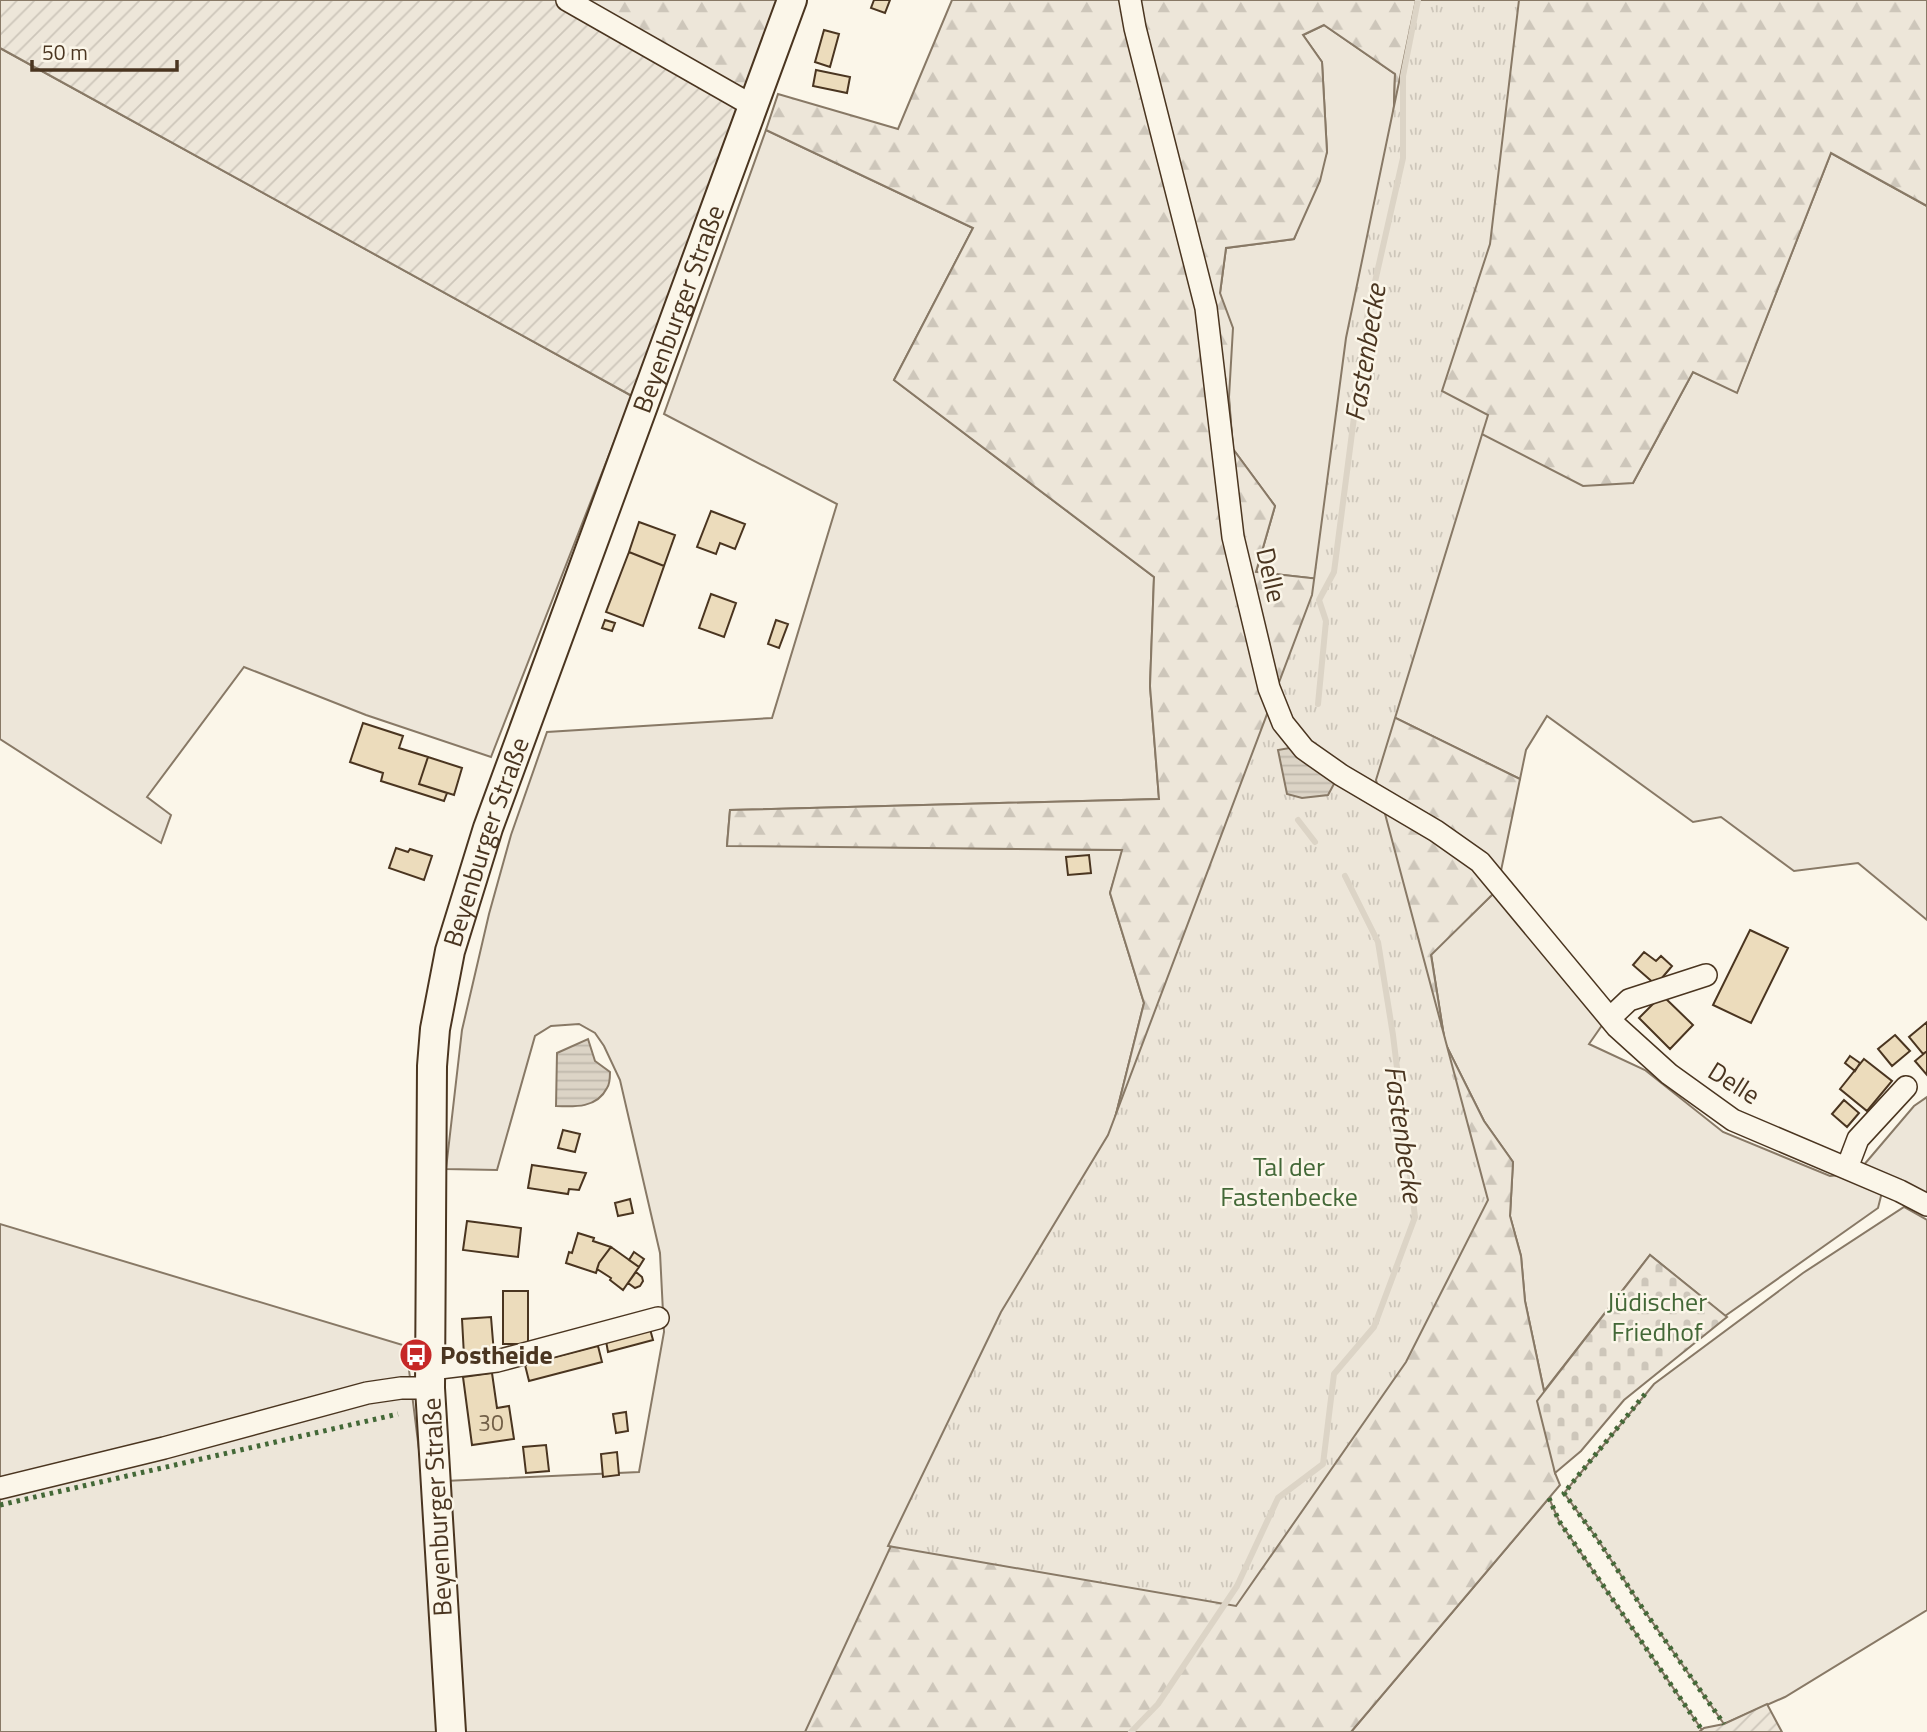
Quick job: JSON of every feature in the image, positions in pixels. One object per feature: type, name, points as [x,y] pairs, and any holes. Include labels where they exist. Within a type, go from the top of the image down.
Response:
[{"type":"main road","name":"Beyenburger Straße","points":[[451,1732],[430,1378],[432,1066],[435,1029],[450,951],[488,828],[792,0]]},
{"type":"street","points":[[567,0],[753,106]]},
{"type":"street","name":"Delle","points":[[1130,0],[1206,307],[1233,537],[1269,688],[1283,723],[1304,749],[1341,775],[1436,831],[1480,862],[1610,1018],[1669,1074],[1733,1120],[1927,1205]]},
{"type":"street","points":[[1610,1018],[1629,1000],[1706,975]]},
{"type":"street","points":[[1847,1168],[1857,1139],[1906,1087]]},
{"type":"street","points":[[0,1488],[164,1448],[368,1393],[401,1388],[658,1318]]},
{"type":"green space","points":[[0,0],[556,0],[742,104],[632,396],[0,48]]},
{"type":"green space","points":[[577,0],[782,0],[748,96]]},
{"type":"green space","points":[[952,0],[1927,0],[1927,206],[1831,153],[1737,393],[1693,372],[1633,483],[1583,486],[1433,409],[1369,705],[1520,779],[1497,890],[1431,955],[1445,1043],[1484,1121],[1513,1162],[1510,1216],[1521,1256],[1525,1301],[1544,1391],[1555,1473],[1560,1485],[1351,1732],[805,1732],[939,1442],[1108,1146],[1144,1003],[1110,893],[1122,850],[727,846],[730,810],[1159,799],[1150,686],[1154,577],[894,380],[973,228],[766,130],[778,94],[898,129]],"holes":[[[1324,25],[1395,74],[1393,136],[1328,580],[1256,572],[1275,506],[1233,449],[1229,397],[1233,328],[1220,293],[1226,248],[1294,239],[1320,181],[1327,152],[1322,62],[1303,35]]]},
{"type":"green space","name":"Tal der Fastenbecke","points":[[1416,0],[1519,0],[1490,244],[1442,391],[1488,415],[1376,780],[1488,1200],[1406,1362],[1236,1606],[888,1546],[1001,1312],[1108,1135],[1312,595],[1346,338]]},
{"type":"green space","points":[[1324,25],[1395,74],[1393,136],[1328,580],[1256,572],[1275,506],[1233,449],[1220,293],[1226,248],[1294,239],[1327,152],[1322,62],[1303,35]]},
{"type":"green space","points":[[0,48],[632,396],[491,757],[366,715],[244,667],[147,797],[171,815],[161,843],[0,739]]},
{"type":"green space","points":[[766,130],[973,228],[894,380],[1154,577],[1150,686],[1159,799],[730,810],[727,845],[1123,850],[1110,893],[1144,1003],[1108,1146],[806,1732],[0,1732],[0,1224],[406,1346],[423,1482],[639,1472],[664,1332],[660,1253],[620,1080],[595,1033],[579,1024],[551,1026],[535,1036],[497,1170],[446,1169],[462,1030],[511,835],[547,732],[772,718],[837,504],[664,414]]},
{"type":"green space","points":[[1831,153],[1927,206],[1927,920],[1858,863],[1794,871],[1721,817],[1693,822],[1547,716],[1526,750],[1520,779],[1369,705],[1432,408],[1633,483],[1693,372],[1737,392]]},
{"type":"green space","points":[[1497,890],[1605,1021],[1589,1044],[1645,1070],[1723,1132],[1830,1176],[1841,1175],[1882,1192],[1878,1208],[1725,1316],[1650,1255],[1544,1391],[1525,1301],[1521,1256],[1510,1216],[1513,1162],[1484,1121],[1445,1043],[1431,954]]},
{"type":"green space","points":[[1927,1097],[1927,1208],[1857,1173],[1914,1106]]},
{"type":"green space","points":[[1904,1207],[1927,1220],[1927,1610],[1785,1697],[1724,1724],[1564,1493],[1654,1384],[1803,1273]]},
{"type":"green space","name":"Jüdischer Friedhof","points":[[1650,1255],[1727,1317],[1624,1400],[1581,1451],[1555,1473],[1537,1401]]},
{"type":"green space","points":[[1549,1498],[1559,1521],[1702,1730],[1351,1732]]},
{"type":"green space","points":[[1767,1704],[1782,1732],[1699,1732],[1704,1728],[1724,1724]]},
{"type":"shaded area","points":[[1295,747],[1335,782],[1328,795],[1302,798],[1287,794],[1278,750]]},
{"type":"shaded area","points":[[588,1039],[595,1061],[610,1072],[608,1086],[603,1095],[591,1103],[556,1106],[557,1053]]},
{"type":"building","points":[[874,0],[890,0],[885,13],[871,8]]},
{"type":"building","points":[[824,30],[839,34],[830,67],[815,62]]},
{"type":"building","points":[[816,70],[850,77],[847,93],[813,86]]},
{"type":"building","points":[[711,511],[745,524],[735,549],[720,543],[716,554],[697,547]]},
{"type":"building","points":[[639,522],[675,535],[664,566],[629,552]]},
{"type":"building","points":[[629,552],[664,566],[643,626],[606,612]]},
{"type":"building","points":[[711,594],[736,603],[724,637],[699,628]]},
{"type":"building","points":[[605,620],[615,623],[612,631],[602,628]]},
{"type":"building","points":[[776,620],[788,624],[779,648],[768,644]]},
{"type":"building","points":[[363,723],[403,736],[399,748],[428,757],[419,784],[447,793],[444,801],[381,781],[383,773],[350,762]]},
{"type":"building","points":[[428,757],[462,768],[454,795],[419,784]]},
{"type":"building","points":[[396,848],[432,856],[424,880],[389,868]]},
{"type":"building","points":[[1089,855],[1091,873],[1068,875],[1066,857]]},
{"type":"building","points":[[1750,930],[1788,948],[1751,1023],[1713,1005]]},
{"type":"building","points":[[1644,952],[1656,961],[1661,956],[1672,966],[1656,985],[1633,965]]},
{"type":"building","points":[[1662,995],[1693,1025],[1670,1049],[1639,1018]]},
{"type":"building","points":[[1927,1022],[1927,1051],[1923,1054],[1909,1037]]},
{"type":"building","points":[[1895,1035],[1910,1051],[1892,1066],[1878,1049]]},
{"type":"building","points":[[1927,1051],[1927,1075],[1915,1061]]},
{"type":"building","points":[[1850,1056],[1860,1063],[1855,1071],[1845,1063]]},
{"type":"building","points":[[1864,1059],[1892,1081],[1867,1111],[1840,1089]]},
{"type":"building","points":[[1844,1100],[1859,1113],[1847,1127],[1832,1114]]},
{"type":"building","points":[[563,1130],[580,1134],[575,1152],[558,1148]]},
{"type":"building","points":[[532,1165],[586,1173],[579,1190],[569,1189],[568,1194],[528,1188]]},
{"type":"building","points":[[630,1199],[633,1213],[618,1216],[615,1203]]},
{"type":"building","points":[[467,1221],[521,1228],[518,1257],[463,1250]]},
{"type":"building","points":[[578,1233],[611,1247],[599,1263],[596,1273],[566,1263]]},
{"type":"building","points":[[611,1247],[639,1267],[623,1290],[597,1269]]},
{"type":"building","points":[[634,1252],[644,1259],[639,1267],[629,1260]]},
{"type":"building","points":[[636,1272],[643,1281],[635,1288],[628,1283]]},
{"type":"building","points":[[503,1291],[528,1291],[528,1344],[503,1344]]},
{"type":"building","points":[[491,1317],[494,1354],[464,1356],[462,1319]]},
{"type":"building","points":[[650,1329],[653,1340],[608,1352],[606,1341]]},
{"type":"building","points":[[598,1346],[602,1362],[529,1381],[525,1365]]},
{"type":"building","points":[[492,1373],[497,1408],[509,1406],[514,1439],[472,1445],[463,1377]]},
{"type":"building","points":[[626,1412],[628,1431],[616,1433],[613,1414]]},
{"type":"building","points":[[546,1445],[549,1471],[526,1473],[523,1447]]},
{"type":"building","points":[[617,1452],[619,1475],[603,1477],[601,1454]]},
{"type":"waterway","name":"Fastenbecke","points":[[1318,704],[1326,621],[1319,600],[1334,572],[1367,317],[1403,158],[1403,76],[1418,0]]},
{"type":"waterway","name":"Fastenbecke","points":[[1298,820],[1315,842]]},
{"type":"waterway","name":"Fastenbecke","points":[[1131,1732],[1158,1704],[1237,1586],[1278,1498],[1323,1464],[1334,1374],[1374,1327],[1415,1217],[1393,1035],[1378,942],[1345,876]]},
{"type":"hedge","points":[[1645,1394],[1564,1493],[1724,1724]]},
{"type":"hedge","points":[[0,1505],[398,1414]]},
{"type":"hedge","points":[[1549,1498],[1559,1521],[1702,1730]]},
{"type":"place","name":"Postheide","points":[[416,1355]]}]
